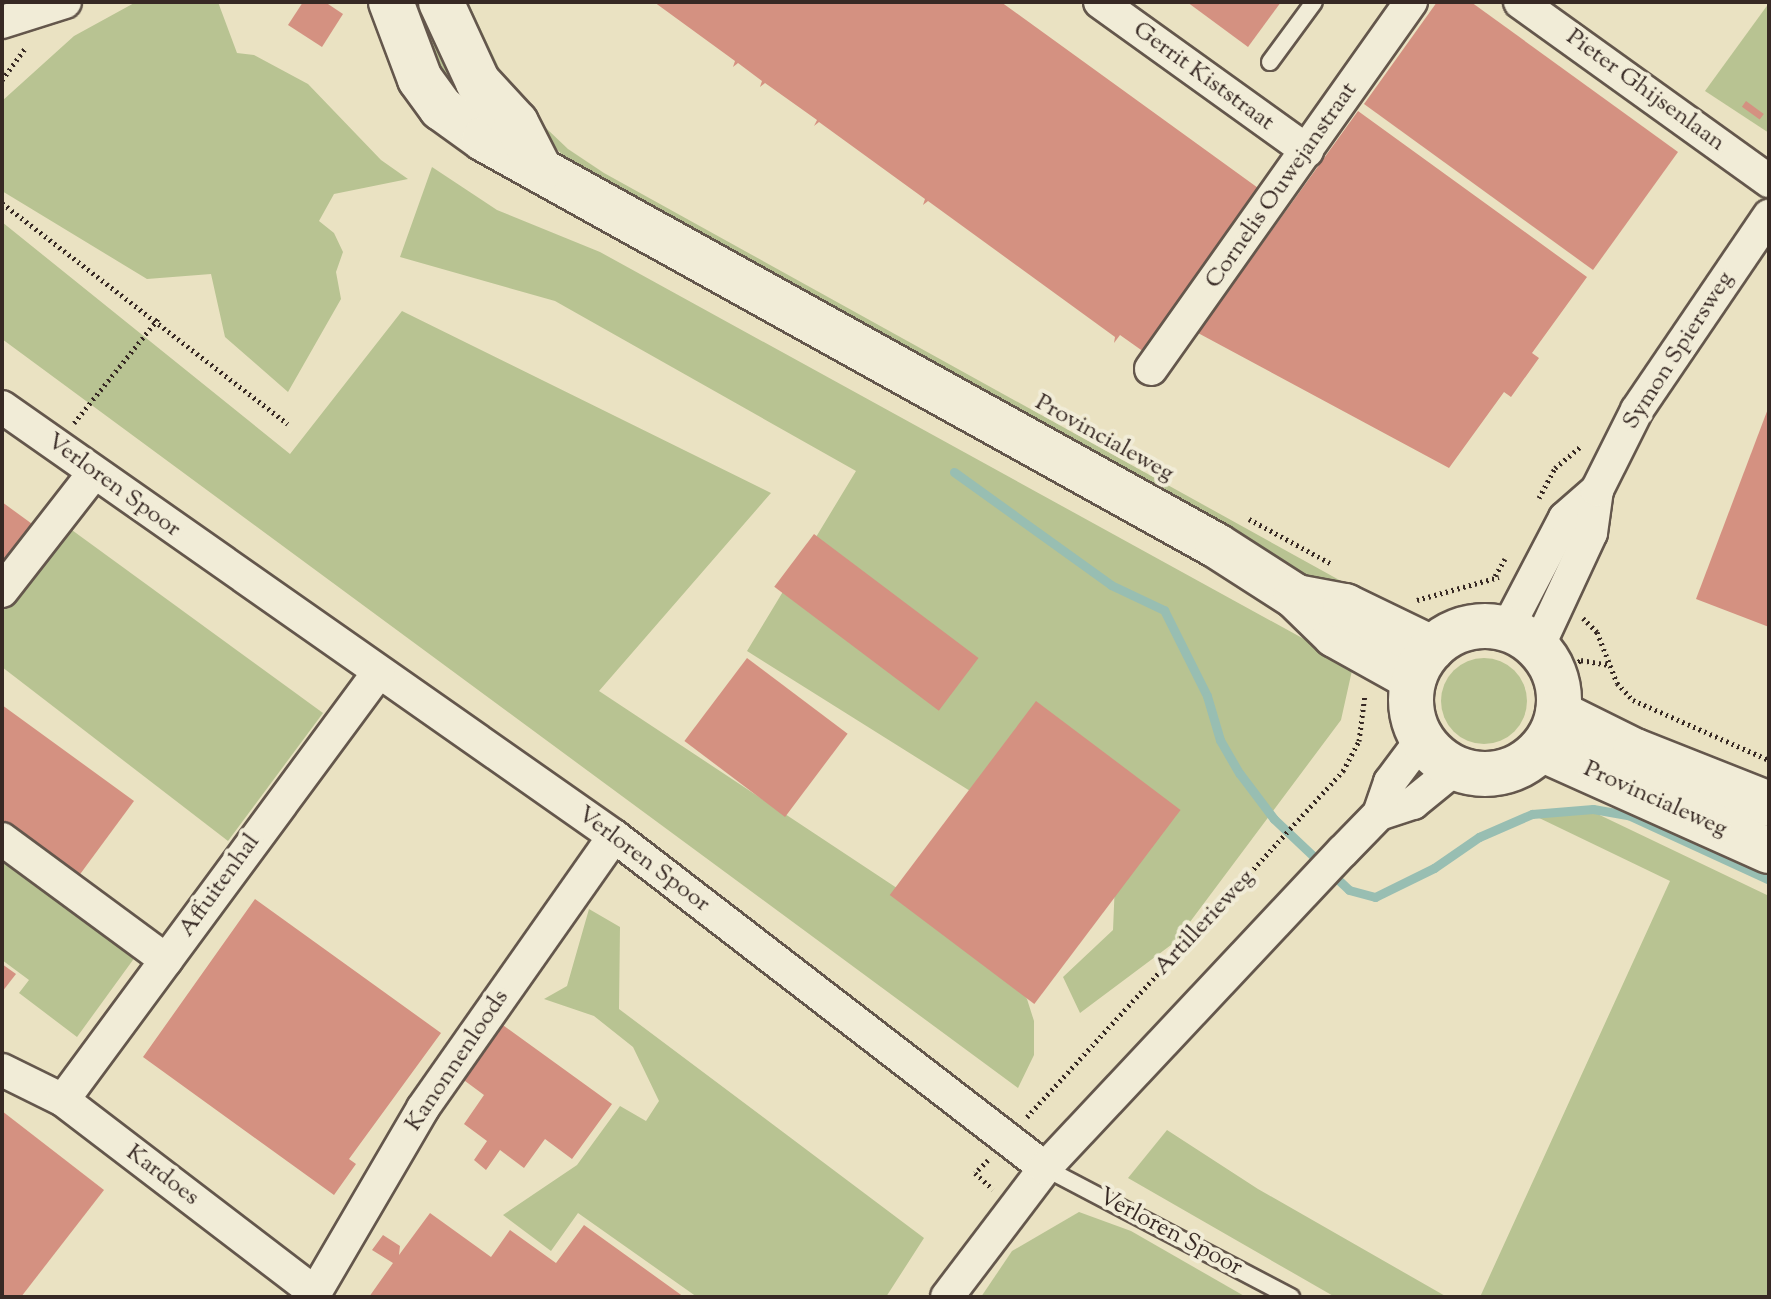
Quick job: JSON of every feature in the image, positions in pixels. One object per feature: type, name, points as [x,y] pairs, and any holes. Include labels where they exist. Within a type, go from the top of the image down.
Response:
[{"type":"main road","name":"Provincialeweg","points":[[391,2],[420,79],[441,108],[540,170],[1217,546],[1295,596],[1335,635],[1391,629],[1423,664]]},
{"type":"main road","points":[[441,2],[478,82],[516,123],[540,170]]},
{"type":"main road","points":[[1467,628],[1540,683],[1502,772],[1456,768],[1422,739],[1411,699],[1423,664],[1467,628]]},
{"type":"main road","name":"Provincialeweg","points":[[1540,683],[1635,751],[1769,804]]},
{"type":"main road","name":"Provincialeweg","points":[[1540,683],[1769,851]]},
{"type":"street","points":[[2,22],[65,2]]},
{"type":"street","name":"Gerrit Kiststraat","points":[[1100,2],[1307,151]]},
{"type":"street","name":"Cornelis Ouwejanstraat","points":[[1151,369],[1411,2]]},
{"type":"street","name":"Pieter Ghijsenlaan","points":[[1520,2],[1769,181]]},
{"type":"street","name":"Symon Spiersweg","points":[[1540,683],[1558,603],[1591,533],[1597,490],[1655,380],[1769,216]]},
{"type":"street","name":"Verloren Spoor","points":[[2,407],[614,836],[1045,1168]]},
{"type":"street","points":[[2,591],[94,473]]},
{"type":"street","name":"Symon Spiersweg","points":[[1540,683],[1527,589],[1565,518],[1597,490]]},
{"type":"street","name":"Affuitenhal","points":[[63,1100],[378,673]]},
{"type":"street","points":[[947,1297],[1045,1168],[1379,814],[1390,782],[1422,739]]},
{"type":"street","points":[[1379,814],[1413,803],[1456,768]]},
{"type":"street","name":"Kanonnenloods","points":[[315,1293],[423,1108],[614,836]]},
{"type":"street","points":[[2,839],[166,960]]},
{"type":"street","name":"Kardoes","points":[[2,1070],[63,1100],[315,1293]]},
{"type":"lane","points":[[1270,62],[1314,2]]},
{"type":"lane","name":"Verloren Spoor","points":[[1045,1168],[1291,1297]]},
{"type":"path","points":[[2,203],[158,319],[288,424]]},
{"type":"path","points":[[57,446],[158,319]]},
{"type":"path","points":[[1235,511],[1339,568]]},
{"type":"path","points":[[1391,629],[1452,593],[1495,576],[1527,589]]},
{"type":"path","points":[[1558,603],[1590,623],[1608,665],[1633,700],[1769,760]]},
{"type":"path","name":"Artillerieweg","points":[[1016,1207],[975,1173],[1343,771],[1359,741],[1391,629]]},
{"type":"path","points":[[1540,683],[1581,660],[1608,665]]},
{"type":"green space","points":[[136,2],[218,2],[237,53],[254,55],[308,84],[381,160],[408,179],[334,194],[319,221],[334,233],[343,252],[336,272],[341,299],[288,392],[225,337],[211,274],[147,279],[2,191],[2,101],[74,36]]},
{"type":"green space","points":[[406,2],[424,2],[504,122],[443,84]]},
{"type":"green space","points":[[458,2],[468,2],[501,72],[527,110],[568,149],[604,173],[1370,597],[1364,605],[1288,565],[591,181],[523,118]]},
{"type":"green space","points":[[1769,3],[1769,133],[1705,91]]},
{"type":"green space","points":[[432,167],[497,210],[600,252],[1353,666],[1341,720],[1175,942],[1080,1013],[1063,977],[1113,930],[1115,882],[747,651],[856,471],[555,301],[400,257]]},
{"type":"green space","points":[[2,222],[290,454],[402,311],[771,493],[599,691],[989,949],[1027,999],[1034,1021],[1034,1055],[1018,1088],[2,339]]},
{"type":"green space","points":[[65,525],[323,713],[228,841],[2,667],[2,609]]},
{"type":"green space","points":[[1484,658],[1508,665],[1520,677],[1527,701],[1520,725],[1508,737],[1484,744],[1460,737],[1448,725],[1441,701],[1448,677],[1460,665]]},
{"type":"green space","points":[[1585,808],[1769,896],[1769,1297],[1480,1297],[1670,881],[1535,816]]},
{"type":"green space","points":[[2,853],[138,953],[77,1037],[19,993],[29,980],[2,960]]},
{"type":"green space","points":[[589,909],[620,927],[619,1009],[924,1238],[886,1297],[697,1297],[578,1213],[551,1251],[503,1215],[577,1165],[620,1106],[646,1121],[659,1101],[633,1047],[594,1016],[544,999],[567,986]]},
{"type":"green space","points":[[1167,1130],[1258,1189],[1447,1297],[1335,1297],[1128,1178]]},
{"type":"green space","points":[[1079,1212],[1131,1231],[1246,1297],[981,1297],[1012,1251]]},
{"type":"building","points":[[303,2],[325,2],[343,14],[322,47],[288,25]]},
{"type":"building","points":[[654,2],[1001,2],[1265,193],[1144,352],[1120,335],[1114,343],[1115,337],[928,201],[923,205],[925,199],[819,122],[814,126],[817,120],[765,83],[760,87],[762,81],[738,63],[733,67],[735,61]]},
{"type":"building","points":[[1187,2],[1281,2],[1248,47]]},
{"type":"building","points":[[1437,2],[1471,2],[1678,152],[1593,270],[1364,104]]},
{"type":"building","points":[[1746,101],[1764,114],[1760,120],[1742,107]]},
{"type":"building","points":[[1358,111],[1587,277],[1532,353],[1539,358],[1511,397],[1504,392],[1449,468],[1198,333]]},
{"type":"building","points":[[1769,406],[1769,627],[1696,599]]},
{"type":"building","points":[[2,502],[39,529],[9,569],[2,563]]},
{"type":"building","points":[[814,534],[979,658],[939,711],[774,587]]},
{"type":"building","points":[[747,658],[848,734],[785,817],[684,741]]},
{"type":"building","points":[[1036,701],[1181,810],[1034,1004],[890,895]]},
{"type":"building","points":[[2,705],[134,801],[78,877],[2,822]]},
{"type":"building","points":[[255,899],[441,1033],[349,1159],[356,1164],[334,1195],[143,1057]]},
{"type":"building","points":[[2,964],[16,974],[2,992]]},
{"type":"building","points":[[496,1020],[612,1104],[572,1159],[545,1139],[524,1168],[500,1150],[486,1170],[474,1160],[487,1141],[464,1124],[484,1095],[457,1075]]},
{"type":"building","points":[[2,1111],[104,1190],[21,1297],[2,1297]]},
{"type":"building","points":[[430,1213],[491,1257],[510,1230],[556,1263],[584,1225],[684,1297],[369,1297],[393,1263],[372,1250],[383,1235],[400,1246],[399,1255]]},
{"type":"waterway","points":[[954,472],[1111,585],[1164,610],[1207,696],[1220,740],[1240,774],[1274,819],[1349,890],[1375,897],[1434,868],[1479,837],[1532,814],[1593,809],[1628,815],[1769,880]]}]
